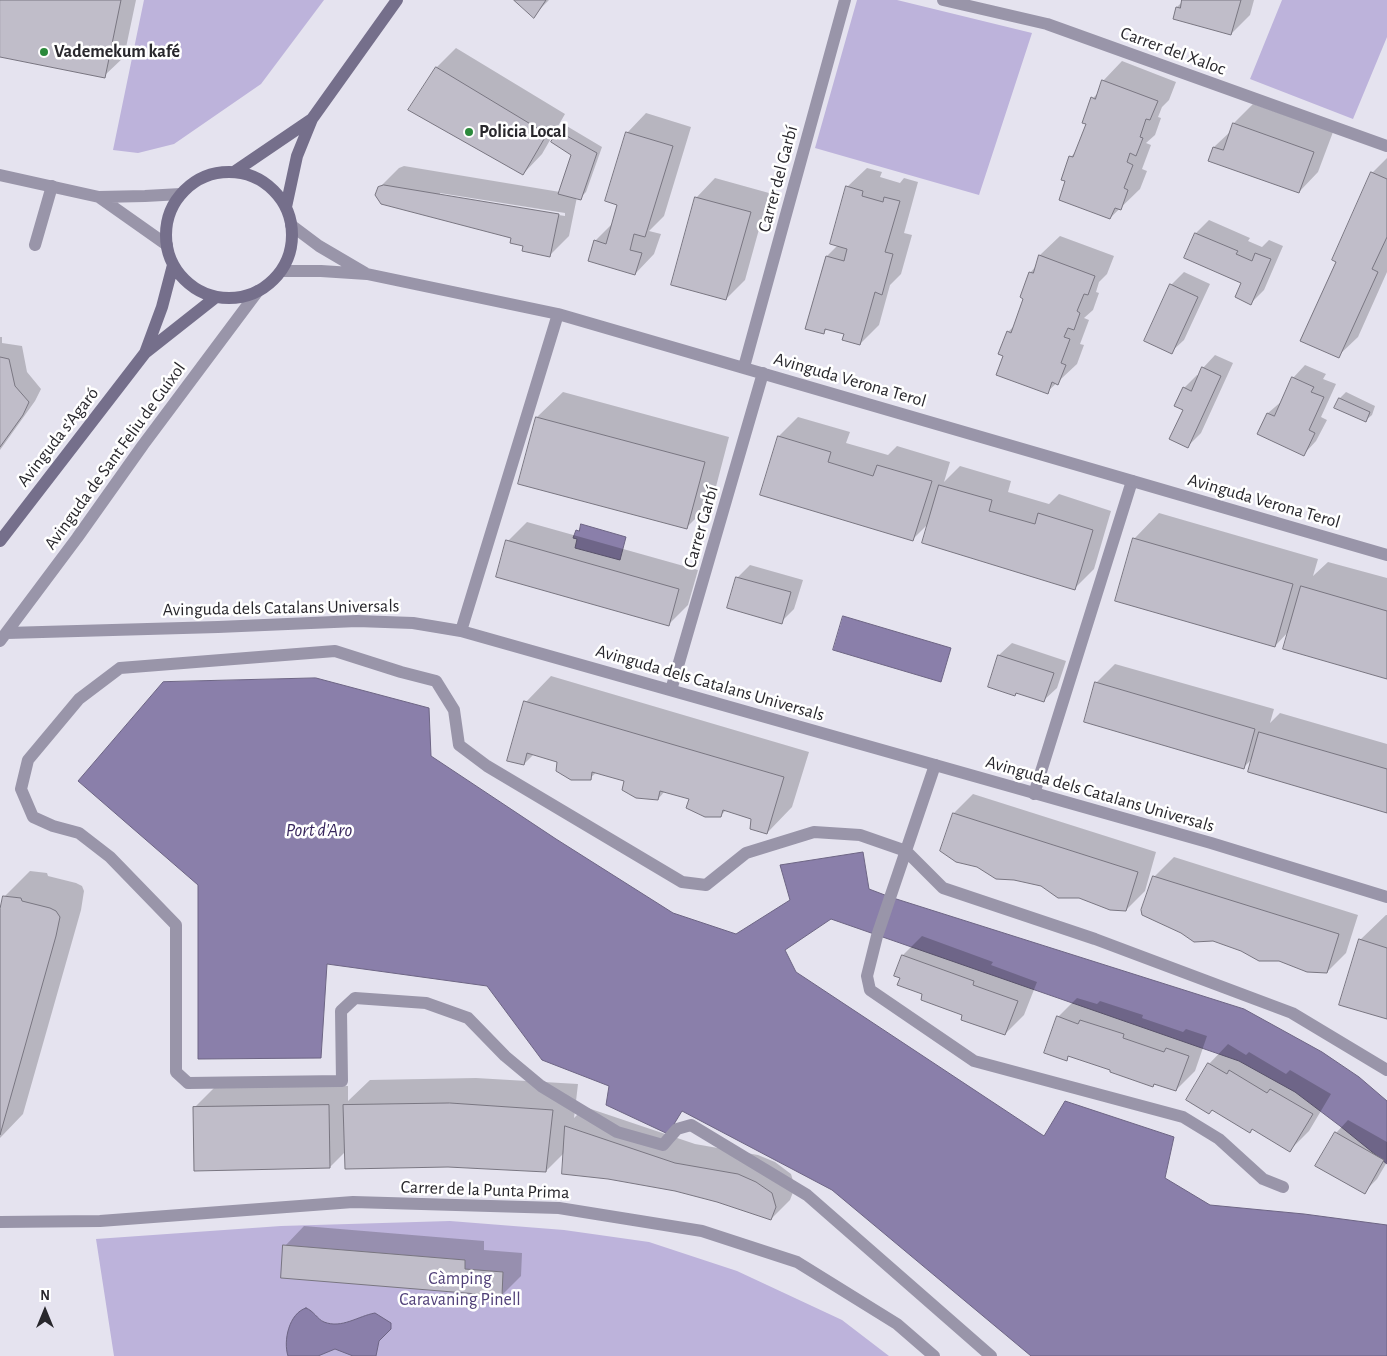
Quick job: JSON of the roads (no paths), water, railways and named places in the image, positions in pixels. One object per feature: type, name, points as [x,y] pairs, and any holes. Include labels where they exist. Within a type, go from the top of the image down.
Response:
[{"type":"main road","points":[[286,207],[297,156],[312,119],[397,0]]},
{"type":"main road","points":[[234,172],[312,119]]},
{"type":"main road","points":[[234,172],[245,174],[264,183],[273,190],[286,207],[292,225],[291,249],[282,271],[274,281],[258,291],[238,298],[216,297],[191,286],[173,265],[166,245],[166,227],[176,201],[181,194],[197,181],[215,174],[234,172]]},
{"type":"main road","points":[[144,353],[162,307],[173,265]]},
{"type":"main road","points":[[144,353],[216,297]]},
{"type":"main road","name":"Avinguda s'Agaró","points":[[0,542],[144,353]]},
{"type":"street","name":"Carrer del Garbí","points":[[744,368],[845,0]]},
{"type":"street","name":"Carrer del Xaloc","points":[[943,0],[1047,24],[1387,146]]},
{"type":"street","points":[[0,175],[99,197],[181,194]]},
{"type":"street","points":[[35,245],[52,186]]},
{"type":"street","points":[[99,197],[166,245]]},
{"type":"street","name":"Avinguda Verona Terol","points":[[292,225],[318,246],[367,274]]},
{"type":"street","name":"Avinguda Verona Terol","points":[[282,271],[367,274],[558,314],[1387,555]]},
{"type":"street","name":"Avinguda de Sant Feliu de Guíxol","points":[[3,637],[78,538],[143,445],[258,291]]},
{"type":"street","points":[[461,631],[558,314]]},
{"type":"street","name":"Carrer Garbí","points":[[671,690],[763,373]]},
{"type":"street","points":[[1034,794],[1132,482]]},
{"type":"street","name":"Avinguda dels Catalans Universals","points":[[3,637],[357,621],[413,623],[461,631],[1211,844],[1387,897]]},
{"type":"street","points":[[992,1356],[807,1195],[691,1125],[677,1130],[663,1145],[617,1132],[541,1086],[505,1056],[468,1018],[426,1003],[356,998],[341,1011],[342,1081],[188,1083],[176,1072],[176,925],[110,857],[79,833],[54,826],[34,817],[21,789],[28,760],[79,699],[120,668],[336,651],[436,681],[454,710],[459,745],[487,766],[682,882],[706,885],[746,853],[814,832],[860,835],[906,851],[943,888],[1094,939],[1292,1013],[1387,1070]]},
{"type":"street","points":[[935,765],[877,936],[867,976],[870,990],[974,1061],[1183,1117],[1219,1138],[1264,1179],[1283,1187]]},
{"type":"street","name":"Carrer de la Punta Prima","points":[[0,1222],[100,1221],[353,1202],[559,1208],[702,1231],[797,1262],[898,1324],[934,1356]]},
{"type":"water","points":[[581,524],[626,537],[620,560],[575,548],[577,539],[573,538],[576,530],[579,531]]},
{"type":"water","points":[[843,616],[951,648],[941,682],[833,650]]},
{"type":"water","name":"Port d'Aro","points":[[316,678],[429,708],[431,756],[556,839],[673,913],[736,934],[790,900],[780,865],[863,852],[869,889],[1244,1009],[1322,1052],[1359,1077],[1387,1101],[1387,1164],[1295,1092],[1239,1061],[831,919],[785,950],[796,972],[1044,1136],[1065,1101],[1174,1137],[1165,1178],[1210,1205],[1304,1214],[1387,1225],[1387,1356],[1031,1356],[832,1190],[682,1111],[668,1134],[606,1105],[609,1086],[542,1060],[487,986],[327,964],[321,1058],[198,1059],[198,885],[78,781],[163,682]]},
{"type":"water","points":[[306,1308],[322,1321],[331,1324],[344,1323],[375,1313],[391,1323],[391,1329],[379,1341],[376,1356],[353,1356],[335,1349],[318,1356],[288,1356],[286,1343],[289,1328],[295,1316]]},
{"type":"place","name":"Vademekum kafé","points":[[44,52]]},
{"type":"place","name":"Policia Local","points":[[469,132]]},
{"type":"park label","name":"Càmping Caravaning Pinell","points":[[460,1289]]}]
